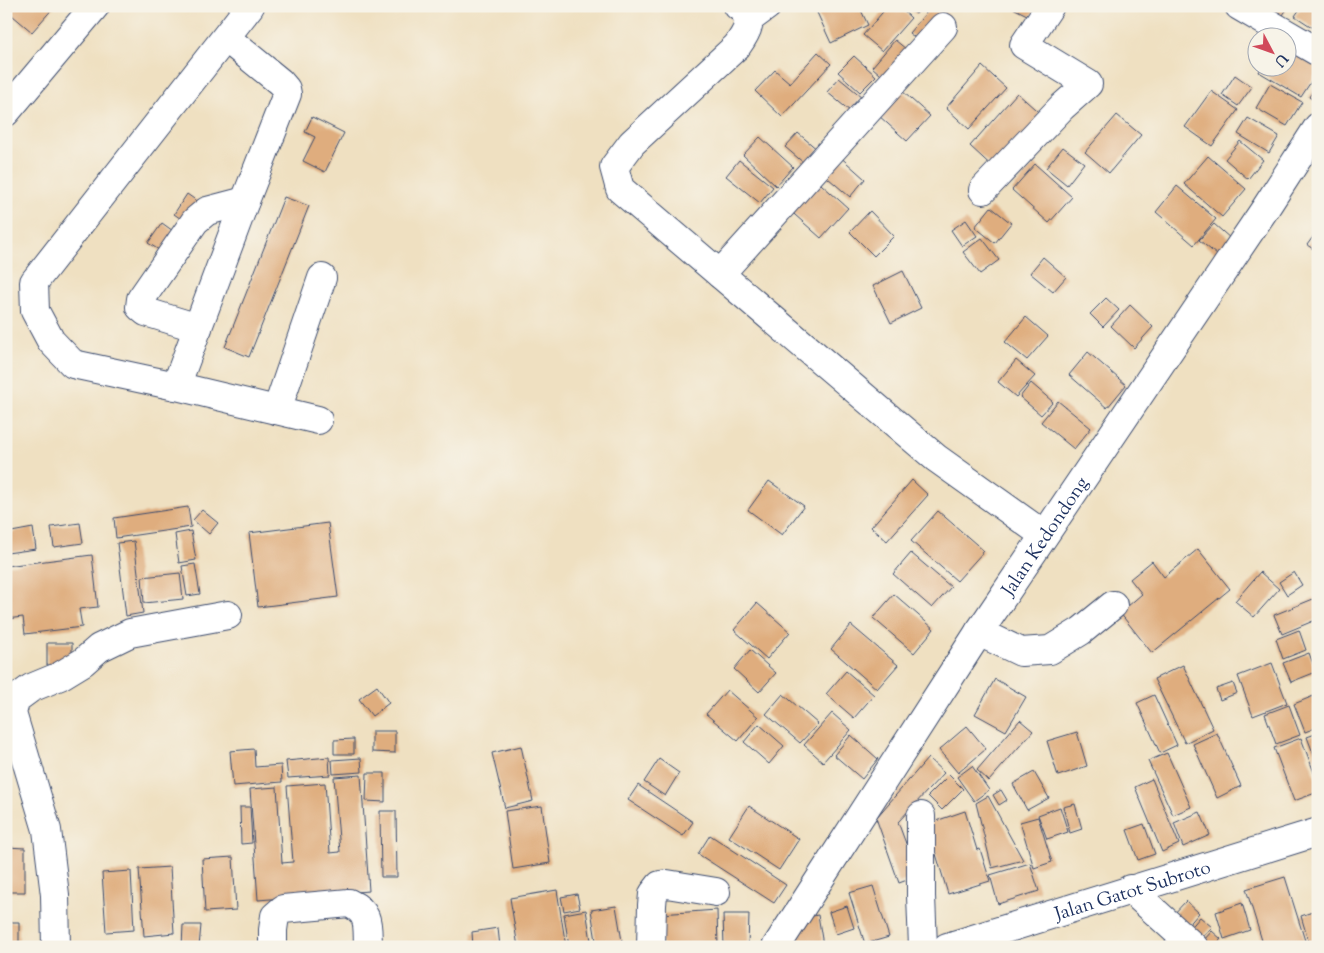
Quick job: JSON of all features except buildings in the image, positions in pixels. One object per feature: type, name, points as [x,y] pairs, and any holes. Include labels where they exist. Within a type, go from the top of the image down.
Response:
[{"type":"street","points":[[6,112],[95,6]]},
{"type":"street","points":[[250,6],[34,282],[35,311],[51,341],[73,364],[176,386],[318,420]]},
{"type":"street","points":[[983,190],[1062,107],[1088,84],[1024,45],[1050,6]]},
{"type":"street","points":[[1239,6],[1318,52]]},
{"type":"street","points":[[751,11],[747,32],[737,46],[632,143],[614,167],[620,189],[936,458],[1044,535]]},
{"type":"street","points":[[720,274],[943,27]]},
{"type":"street","points":[[176,386],[287,94],[286,89],[280,82],[226,38]]},
{"type":"street","name":"Jalan Kedondong","points":[[776,947],[979,632],[1265,209],[1318,127]]},
{"type":"street","points":[[198,328],[146,312],[140,308],[141,299],[195,221],[207,211],[245,201]]},
{"type":"street","points":[[276,410],[322,278]]},
{"type":"street","points":[[979,632],[1021,652],[1050,650],[1082,631],[1114,605]]},
{"type":"street","points":[[56,947],[55,895],[47,830],[12,713],[16,699],[31,688],[60,676],[83,662],[98,648],[130,633],[228,614]]},
{"type":"street","points":[[921,816],[920,896],[923,947]]},
{"type":"street","name":"Jalan Gatot Subroto","points":[[947,947],[1318,832]]},
{"type":"street","points":[[651,947],[653,894],[660,885],[667,884],[716,892]]},
{"type":"street","points":[[1130,889],[1194,947]]},
{"type":"street","points":[[273,947],[275,916],[283,909],[349,903],[359,907],[366,917],[368,947]]}]
